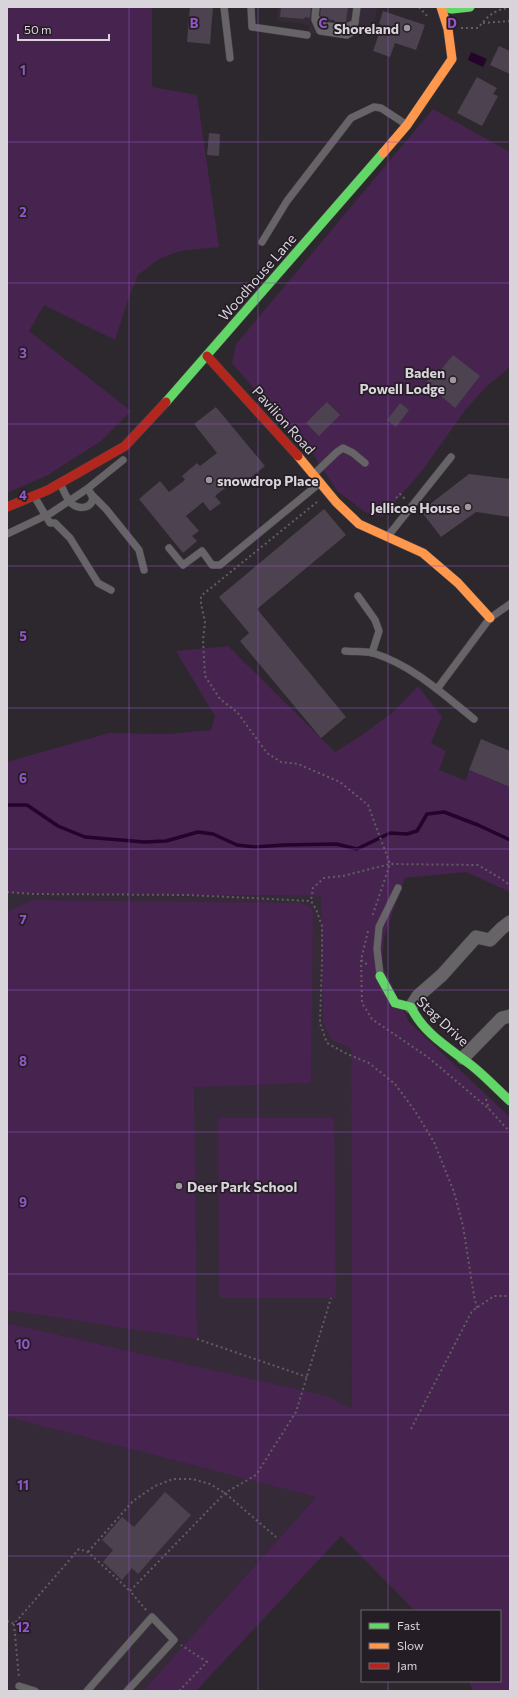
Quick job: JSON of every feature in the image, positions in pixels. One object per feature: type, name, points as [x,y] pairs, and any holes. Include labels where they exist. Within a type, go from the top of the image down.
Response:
[{"type":"street","points":[[442,7],[452,9],[470,7]]},
{"type":"street","name":"Woodhouse Lane","points":[[7,507],[60,483],[125,446],[156,414],[207,356],[407,125],[452,59],[448,29],[442,7]]},
{"type":"street","name":"Pavilion Road","points":[[207,356],[314,474],[336,502],[359,524],[423,553],[458,583],[490,618]]},
{"type":"street","points":[[411,1007],[418,996],[442,975],[476,937],[490,940],[510,922]]},
{"type":"street","name":"Stag Drive","points":[[380,976],[395,1003],[411,1007],[414,1016],[427,1030],[490,1081],[510,1101]]},
{"type":"street","points":[[462,1058],[502,1018],[510,1016]]},
{"type":"lane","points":[[224,7],[230,58]]},
{"type":"lane","points":[[250,7],[252,27],[307,35]]},
{"type":"lane","points":[[316,7],[315,17],[322,25],[350,27],[355,22],[357,7]]},
{"type":"lane","points":[[262,242],[288,201],[351,118],[374,107],[381,108],[407,125]]},
{"type":"lane","points":[[314,474],[343,448],[353,453],[365,463]]},
{"type":"lane","points":[[388,536],[451,457]]},
{"type":"lane","points":[[7,534],[45,516],[69,501],[89,492],[123,460]]},
{"type":"lane","points":[[169,548],[183,565],[202,551],[212,564],[220,565],[321,482]]},
{"type":"lane","points":[[60,483],[69,501],[77,507],[84,508],[90,504],[89,492]]},
{"type":"lane","points":[[89,492],[106,509],[139,550],[144,570]]},
{"type":"lane","points":[[34,495],[50,523],[55,523],[70,538],[98,583],[111,590]]},
{"type":"lane","points":[[358,596],[375,620],[379,631],[372,653]]},
{"type":"lane","points":[[437,689],[490,618],[510,604]]},
{"type":"lane","points":[[346,651],[372,653],[402,665],[437,689],[474,719]]},
{"type":"lane","points":[[380,976],[377,949],[379,928],[398,888]]},
{"type":"lane","points":[[87,1691],[152,1617],[174,1640],[127,1691]]},
{"type":"lane","points":[[19,1686],[35,1691]]},
{"type":"path","points":[[419,7],[430,20]]},
{"type":"path","points":[[482,24],[510,21]]},
{"type":"path","points":[[329,493],[201,596],[201,604],[205,622],[203,640],[205,676],[220,699],[237,712],[267,752],[281,762],[298,764],[340,782],[368,806],[390,864]]},
{"type":"path","points":[[396,498],[400,494],[406,500]]},
{"type":"path","points":[[477,1308],[463,1226],[454,1192],[434,1142],[415,1111],[395,1084],[369,1064],[327,1043],[320,1024],[322,926],[311,901],[313,888],[324,878],[343,876],[390,864],[478,865],[505,881],[510,886]]},
{"type":"path","points":[[7,892],[32,894],[189,895],[311,901]]},
{"type":"path","points":[[361,960],[362,1003],[372,1019],[429,1058],[489,1109],[510,1132]]},
{"type":"path","points":[[411,1429],[472,1311],[494,1296],[510,1296]]},
{"type":"path","points":[[130,1591],[225,1492],[256,1475],[296,1412],[331,1298]]},
{"type":"path","points":[[197,1339],[307,1377]]},
{"type":"path","points":[[88,1552],[133,1501],[155,1486],[173,1479],[192,1479],[210,1484],[225,1492],[276,1537]]},
{"type":"path","points":[[19,1686],[14,1624],[79,1549],[88,1552],[130,1591],[152,1617]]},
{"type":"path","points":[[7,1622],[14,1624]]},
{"type":"path","points":[[174,1640],[207,1662],[178,1691]]},
{"type":"shaded area","points":[[7,7],[152,7],[152,87],[197,95],[219,247],[180,251],[159,259],[138,275],[115,340],[44,305],[29,331],[131,411],[101,441],[48,475],[7,493]]},
{"type":"shaded area","points":[[278,7],[377,7],[372,35],[345,37],[308,33],[309,26],[304,24],[277,21]]},
{"type":"shaded area","points":[[471,52],[487,59],[483,67],[468,60]]},
{"type":"shaded area","points":[[433,109],[510,152],[510,367],[486,387],[466,409],[422,471],[382,517],[365,512],[337,491],[313,454],[295,437],[232,363],[236,344]]},
{"type":"shaded area","points":[[228,646],[335,752],[365,733],[394,711],[418,686],[442,717],[431,743],[446,751],[439,770],[466,781],[469,770],[510,787],[510,892],[466,872],[405,878],[384,937],[382,964],[409,1022],[510,1117],[510,1691],[473,1691],[469,1682],[501,1682],[501,1610],[414,1610],[341,1536],[196,1691],[143,1691],[316,1497],[7,1417],[7,1323],[327,1396],[352,1409],[351,1048],[332,1041],[323,1023],[321,896],[7,893],[7,762],[109,733],[168,734],[211,730],[215,716],[176,651]]},
{"type":"shaded area","name":"Deer Park School","points":[[7,893],[322,896],[323,1023],[332,1041],[351,1048],[352,1410],[316,1497],[143,1691],[7,1691],[7,1417],[232,1475],[283,1386],[7,1323]]},
{"type":"shaded area","points":[[33,900],[300,903],[309,906],[313,912],[311,1083],[194,1087],[197,1339],[7,1310],[7,912]]},
{"type":"shaded area","points":[[218,1118],[334,1118],[336,1298],[219,1298]]},
{"type":"building","points":[[190,7],[213,7],[210,44],[187,42]]},
{"type":"building","points":[[281,7],[311,7],[310,18],[280,17]]},
{"type":"building","points":[[321,7],[348,7],[346,22],[335,22],[334,20],[324,19],[320,15]]},
{"type":"building","name":"Shoreland","points":[[383,11],[425,25],[416,50],[395,43],[390,57],[373,51],[382,25],[379,24]]},
{"type":"building","points":[[499,46],[510,51],[510,74],[490,65]]},
{"type":"building","points":[[477,77],[497,88],[493,94],[498,96],[482,126],[457,113]]},
{"type":"building","points":[[209,133],[220,134],[219,156],[207,155]]},
{"type":"building","name":"Baden Powell Lodge","points":[[453,355],[480,376],[455,408],[426,383],[437,369],[440,371]]},
{"type":"building","points":[[327,402],[340,415],[319,436],[306,423]]},
{"type":"building","points":[[400,403],[409,410],[396,427],[387,420]]},
{"type":"building","name":"snowdrop Place","points":[[216,407],[265,466],[243,484],[238,478],[215,496],[221,503],[210,511],[203,502],[186,516],[199,531],[192,536],[197,541],[183,553],[139,499],[160,481],[169,492],[185,480],[182,476],[197,463],[200,466],[217,453],[194,424]]},
{"type":"building","name":"Jellicoe House","points":[[469,474],[510,479],[510,517],[476,512],[441,537],[421,511]]},
{"type":"building","points":[[324,509],[346,535],[257,609],[346,717],[321,738],[240,641],[249,633],[219,597]]},
{"type":"building","points":[[481,739],[510,751],[510,787],[469,770]]},
{"type":"building","points":[[165,1492],[191,1515],[138,1574],[132,1568],[122,1580],[103,1562],[113,1550],[102,1540],[122,1517],[134,1527]]},
{"type":"waterway","points":[[7,805],[27,805],[58,826],[85,837],[144,842],[166,841],[198,832],[213,834],[237,845],[255,847],[336,844],[357,849],[390,833],[407,834],[417,831],[427,814],[444,812],[478,825],[510,840]]},
{"type":"traffic: fast","points":[[442,7],[452,9],[470,7]]},
{"type":"traffic: fast","points":[[166,402],[383,153]]},
{"type":"traffic: fast","points":[[380,976],[395,1003],[411,1007],[422,1025],[429,1032],[476,1069],[510,1101]]},
{"type":"traffic: slow","points":[[383,153],[407,125],[452,59],[448,29],[441,7]]},
{"type":"traffic: slow","points":[[298,456],[336,502],[359,524],[423,553],[458,583],[490,618]]},
{"type":"traffic: jam","points":[[207,356],[298,456]]},
{"type":"traffic: jam","points":[[7,507],[48,490],[125,446],[166,402]]},
{"type":"place","name":"Shoreland","points":[[407,28]]},
{"type":"place","name":"Baden Powell Lodge","points":[[453,380]]},
{"type":"place","name":"snowdrop Place","points":[[209,480]]},
{"type":"place","name":"Jellicoe House","points":[[468,507]]},
{"type":"place","name":"Deer Park School","points":[[179,1186]]}]
